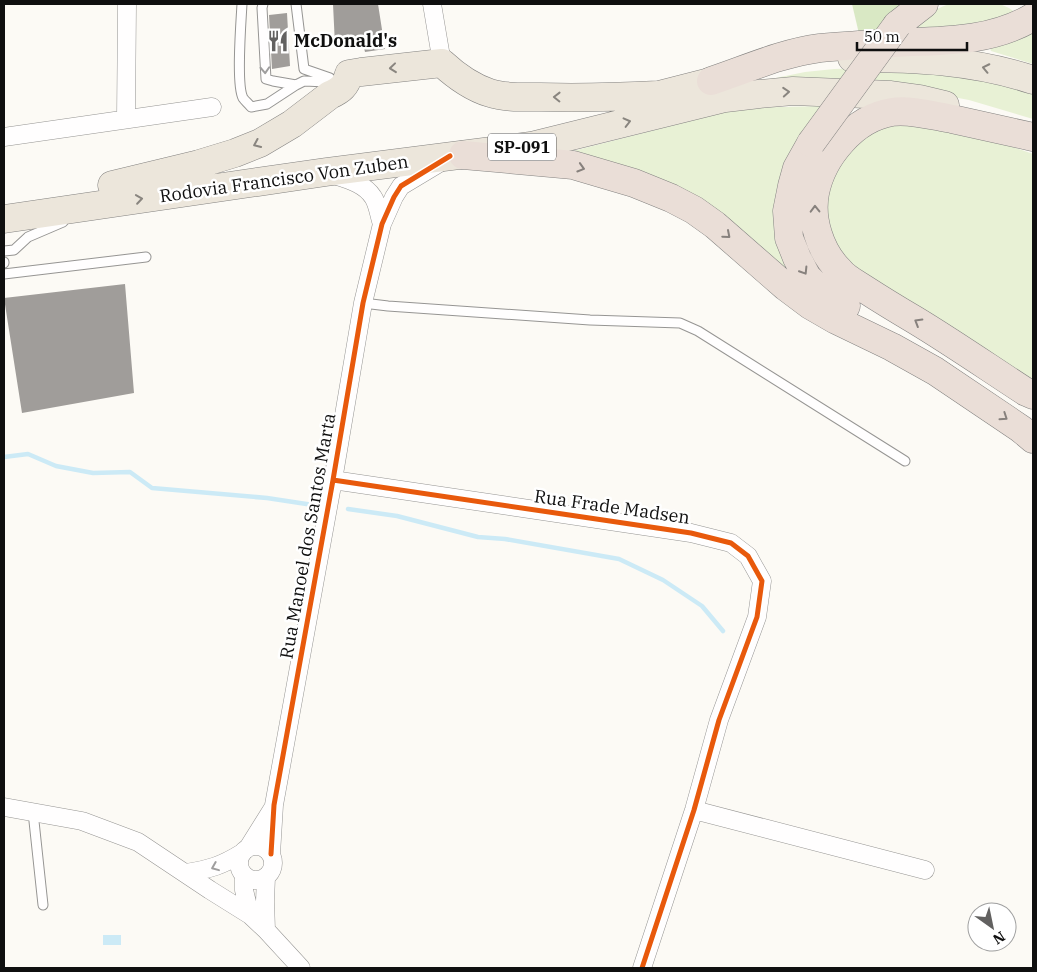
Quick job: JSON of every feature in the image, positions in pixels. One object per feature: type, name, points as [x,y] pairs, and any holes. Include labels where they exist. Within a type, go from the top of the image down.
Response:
[{"type":"highway","points":[[924,4],[897,25],[811,143],[797,168],[786,211],[789,238],[807,277],[824,294],[921,344],[1033,414]]},
{"type":"highway","points":[[1027,4],[1033,8]]},
{"type":"highway","points":[[711,81],[792,53],[850,45],[975,38],[1018,26],[1033,18]]},
{"type":"highway","points":[[1033,137],[933,115],[910,112],[892,112],[874,117],[858,126],[843,139],[832,153],[819,180],[815,194],[814,211],[816,226],[824,250],[844,275],[1033,395]]},
{"type":"highway","points":[[456,156],[573,165],[634,183],[671,198],[694,210],[715,225],[786,287],[810,305],[892,347],[935,372],[1033,439]]},
{"type":"main road","name":"Rodovia Francisco Von Zuben","points":[[4,219],[109,195],[331,154],[497,134],[562,121],[711,81],[775,67],[811,62],[851,58],[893,58],[950,62],[986,68],[1033,80]]},
{"type":"main road","points":[[109,195],[260,144],[292,124],[346,84],[349,74],[442,63],[459,78],[491,94],[588,98],[658,95]]},
{"type":"main road","name":"Rodovia Francisco Von Zuben","points":[[4,201],[109,195],[326,172],[531,146],[725,98],[793,91],[920,99],[985,115],[1033,132]]},
{"type":"street","points":[[126,119],[127,4]]},
{"type":"street","points":[[432,4],[442,63]]},
{"type":"street","points":[[4,136],[212,107]]},
{"type":"street","name":"Rua Manoel dos Santos Marta","points":[[271,854],[274,805],[363,303],[382,224],[401,186],[456,156]]},
{"type":"street","points":[[326,172],[356,183],[366,189],[374,198],[382,224]]},
{"type":"street","name":"Rua Frade Madsen","points":[[333,480],[691,533],[731,543],[748,556],[762,581],[757,617],[718,720],[694,810],[642,968]]},
{"type":"street","name":"Rua Manoel dos Santos Marta","points":[[245,850],[274,805]]},
{"type":"street","points":[[4,807],[82,822],[138,842],[250,915],[301,968]]},
{"type":"street","points":[[694,810],[925,870]]},
{"type":"street","points":[[186,873],[208,870],[227,862],[245,850],[257,846],[265,848],[271,854],[273,867],[266,877],[259,880],[251,880],[228,892],[210,890]]},
{"type":"street","points":[[245,850],[239,860],[250,915]]},
{"type":"street","points":[[266,877],[266,930]]},
{"type":"lane","points":[[242,4],[240,79],[242,97],[251,107],[266,104],[304,81],[327,82],[334,93]]},
{"type":"lane","points":[[263,4],[266,78],[273,82],[296,85]]},
{"type":"lane","points":[[296,4],[304,69],[334,80],[334,93]]},
{"type":"lane","points":[[4,251],[14,250],[28,237],[109,195]]},
{"type":"lane","points":[[4,274],[146,256]]},
{"type":"lane","points":[[363,303],[580,320],[680,323],[698,332],[905,462]]},
{"type":"lane","points":[[33,812],[43,905]]},
{"type":"green space","points":[[852,4],[911,4],[872,39],[860,38]]},
{"type":"green space","points":[[949,4],[1000,4],[1019,15],[1001,22],[905,36],[930,13]]},
{"type":"green space","points":[[1033,29],[1033,64],[991,51],[988,44]]},
{"type":"green space","points":[[894,67],[918,68],[1033,91],[1033,119],[969,100],[905,88],[756,82],[805,72]]},
{"type":"green space","points":[[822,106],[797,140],[787,160],[799,281],[578,159],[573,151],[721,113],[748,108]]},
{"type":"green space","points":[[886,122],[977,134],[1033,154],[1033,384],[837,255],[822,209],[836,160]]},
{"type":"water","points":[[103,935],[121,935],[121,945],[103,945]]},
{"type":"building","points":[[333,4],[378,4],[385,49],[365,52],[362,40],[335,45]]},
{"type":"building","name":"McDonald's","points":[[287,13],[290,66],[272,69],[269,15]]},
{"type":"building","points":[[125,284],[134,393],[22,413],[4,298]]},
{"type":"waterway","points":[[4,457],[28,454],[56,466],[93,473],[130,472],[152,488],[267,498],[313,505]]},
{"type":"waterway","points":[[348,509],[397,516],[478,537],[505,539],[619,559],[663,580],[702,606],[723,631]]},
{"type":"cycle path","points":[[271,854],[274,805],[363,303],[382,224],[401,186],[450,156]]},
{"type":"cycle path","points":[[333,480],[691,533],[731,543],[748,556],[762,581],[757,617],[719,720],[694,810],[642,968]]},
{"type":"place","name":"McDonald's","points":[[278,41]]}]
